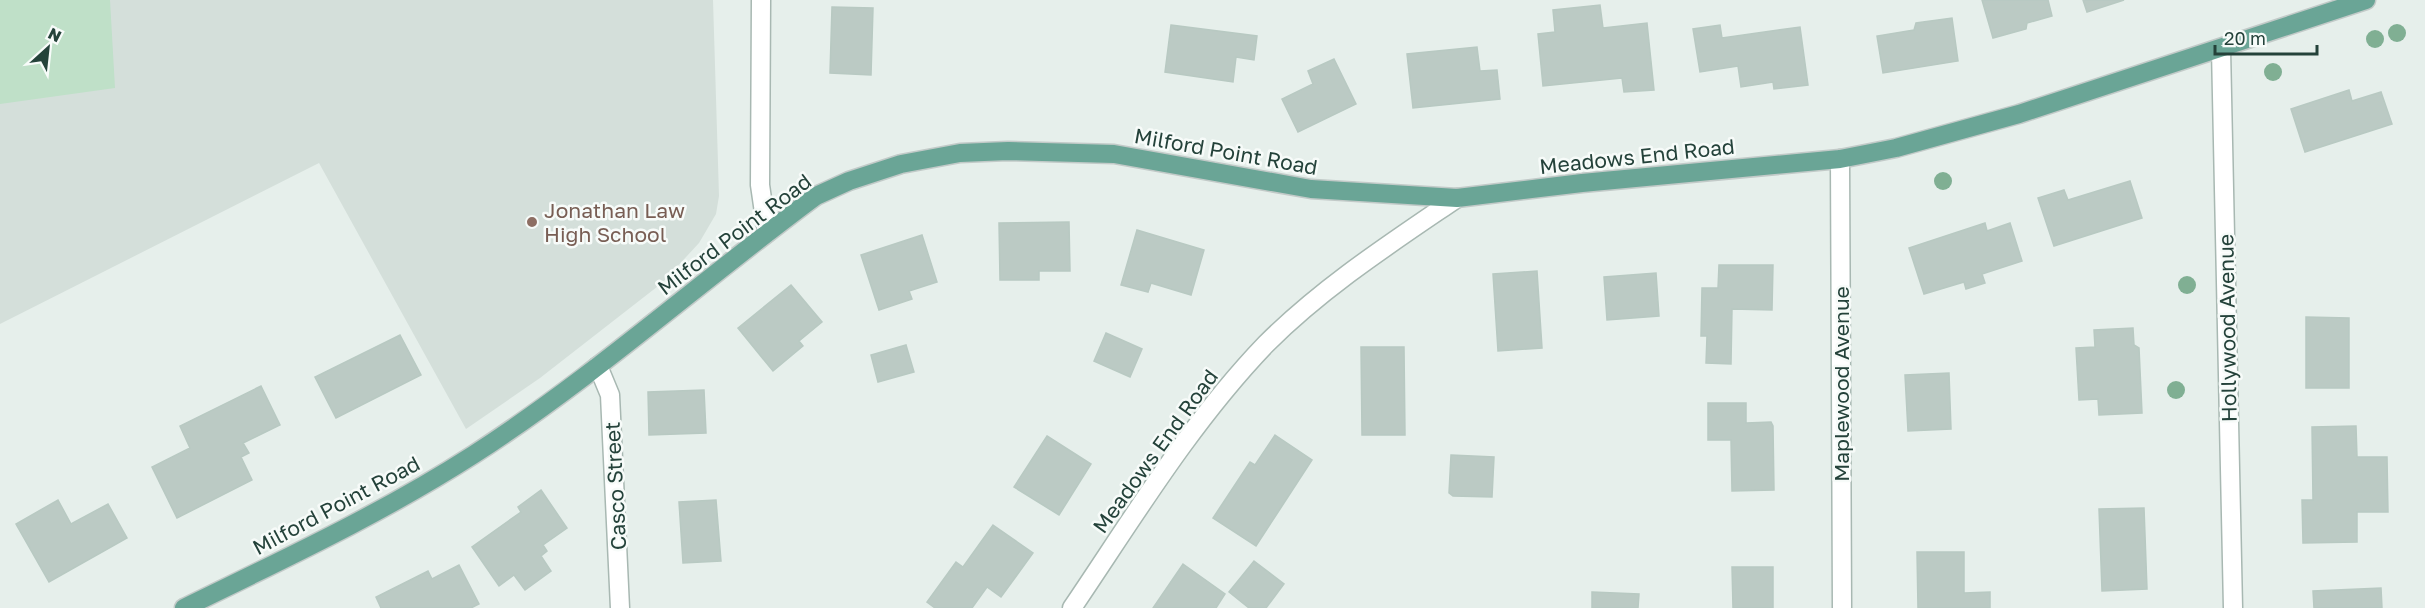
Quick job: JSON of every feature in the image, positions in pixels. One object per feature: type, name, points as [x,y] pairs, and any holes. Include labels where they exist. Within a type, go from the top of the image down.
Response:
[{"type":"main road","name":"Meadows End Road","points":[[1457,198],[1594,182],[1840,159],[1896,148],[2019,114],[2366,0]]},
{"type":"main road","name":"Milford Point Road","points":[[184,608],[365,520],[473,455],[598,366],[816,195],[849,181],[920,160],[984,152],[1058,151],[1114,154],[1311,189],[1457,198]]},
{"type":"street","points":[[761,0],[760,185],[767,232]]},
{"type":"street","name":"Hollywood Avenue","points":[[2221,49],[2233,608]]},
{"type":"street","name":"Maplewood Avenue","points":[[1840,159],[1842,608]]},
{"type":"street","name":"Meadows End Road","points":[[1072,608],[1195,427],[1268,343],[1356,267],[1457,198]]},
{"type":"street","name":"Casco Street","points":[[598,366],[611,399],[620,608]]},
{"type":"shaded area","name":"Jonathan Law High School","points":[[0,0],[713,0],[719,196],[716,214],[699,243],[662,283],[540,378],[466,429],[319,163],[0,324]]},
{"type":"green space","points":[[0,0],[110,0],[115,88],[0,104]]},
{"type":"building","points":[[1982,0],[2048,0],[2052,16],[2027,23],[2026,29],[1993,38]]},
{"type":"building","points":[[2083,0],[2124,0],[2087,12]]},
{"type":"building","points":[[1600,5],[1603,28],[1647,23],[1654,90],[1624,92],[1622,78],[1543,86],[1538,34],[1555,32],[1553,10]]},
{"type":"building","points":[[832,7],[873,8],[871,75],[830,73]]},
{"type":"building","points":[[1952,18],[1958,61],[1883,73],[1877,36],[1914,30],[1916,23]]},
{"type":"building","points":[[1171,25],[1257,36],[1254,60],[1236,57],[1233,82],[1165,72]]},
{"type":"building","points":[[1720,25],[1722,38],[1800,27],[1808,85],[1774,89],[1773,82],[1741,87],[1738,66],[1700,72],[1693,29]]},
{"type":"building","points":[[1477,47],[1480,71],[1497,70],[1500,99],[1413,108],[1407,54]]},
{"type":"building","points":[[1334,59],[1356,104],[1298,132],[1282,99],[1313,84],[1308,71]]},
{"type":"building","points":[[2349,90],[2352,101],[2381,92],[2392,124],[2305,152],[2291,109]]},
{"type":"building","points":[[2130,181],[2142,218],[2054,246],[2038,198],[2064,190],[2068,200]]},
{"type":"building","points":[[1069,222],[1070,271],[1039,271],[1039,280],[1000,280],[999,223]]},
{"type":"building","points":[[1985,223],[1987,231],[2010,223],[2022,261],[1982,274],[1985,283],[1966,289],[1964,282],[1924,294],[1909,248]]},
{"type":"building","points":[[1137,230],[1204,250],[1191,295],[1151,283],[1148,292],[1121,285]]},
{"type":"building","points":[[922,235],[937,282],[909,291],[912,299],[879,310],[861,255]]},
{"type":"building","points":[[1719,265],[1773,265],[1772,310],[1732,309],[1731,364],[1706,363],[1707,336],[1701,336],[1702,288],[1718,288]]},
{"type":"building","points":[[1537,271],[1542,348],[1498,351],[1493,274]]},
{"type":"building","points":[[1656,273],[1659,316],[1607,320],[1604,277]]},
{"type":"building","points":[[791,285],[822,322],[799,341],[803,346],[773,371],[738,328]]},
{"type":"building","points":[[2306,317],[2349,318],[2349,388],[2306,388]]},
{"type":"building","points":[[2133,328],[2134,345],[2139,348],[2142,413],[2099,415],[2098,399],[2079,400],[2076,348],[2095,347],[2094,330]]},
{"type":"building","points":[[1106,333],[1142,349],[1130,377],[1094,361]]},
{"type":"building","points":[[400,335],[421,375],[336,418],[315,377]]},
{"type":"building","points":[[906,345],[914,372],[878,382],[871,355]]},
{"type":"building","points":[[1361,347],[1404,347],[1405,435],[1362,435]]},
{"type":"building","points":[[1949,373],[1951,429],[1908,431],[1905,375]]},
{"type":"building","points":[[261,386],[280,425],[243,443],[249,453],[241,457],[252,480],[177,518],[152,467],[190,448],[180,426]]},
{"type":"building","points":[[704,390],[706,433],[649,435],[648,392]]},
{"type":"building","points":[[1708,403],[1746,403],[1746,423],[1771,422],[1773,426],[1774,490],[1732,491],[1731,440],[1708,440]]},
{"type":"building","points":[[2356,426],[2357,457],[2387,457],[2388,512],[2357,512],[2357,542],[2303,543],[2302,500],[2313,500],[2312,427]]},
{"type":"building","points":[[1275,435],[1312,460],[1256,546],[1213,518],[1250,462],[1255,465]]},
{"type":"building","points":[[1047,436],[1091,464],[1059,515],[1014,487]]},
{"type":"building","points":[[1451,455],[1494,457],[1492,497],[1453,496],[1449,493]]},
{"type":"building","points":[[541,490],[567,528],[543,545],[547,551],[541,556],[551,571],[525,590],[514,575],[499,586],[472,547],[521,512],[518,507]]},
{"type":"building","points":[[58,500],[71,524],[108,504],[127,538],[49,582],[16,524]]},
{"type":"building","points":[[716,500],[721,561],[683,563],[679,502]]},
{"type":"building","points":[[2144,508],[2147,589],[2102,591],[2099,509]]},
{"type":"building","points":[[993,525],[1033,553],[1001,597],[987,587],[972,608],[935,608],[927,602],[956,562],[963,567]]},
{"type":"building","points":[[1917,552],[1964,552],[1964,593],[1990,592],[1990,608],[1918,608]]},
{"type":"building","points":[[1254,561],[1284,584],[1266,608],[1249,608],[1229,592]]},
{"type":"building","points":[[1183,564],[1225,594],[1216,608],[1153,608]]},
{"type":"building","points":[[459,565],[479,604],[471,608],[381,608],[376,597],[428,571],[432,579]]},
{"type":"building","points":[[1732,567],[1773,567],[1773,608],[1733,608]]},
{"type":"building","points":[[2381,588],[2382,608],[2314,608],[2313,591]]},
{"type":"building","points":[[1592,592],[1639,594],[1638,608],[1592,608]]},
{"type":"place","name":"Jonathan Law High School","points":[[532,222]]}]
